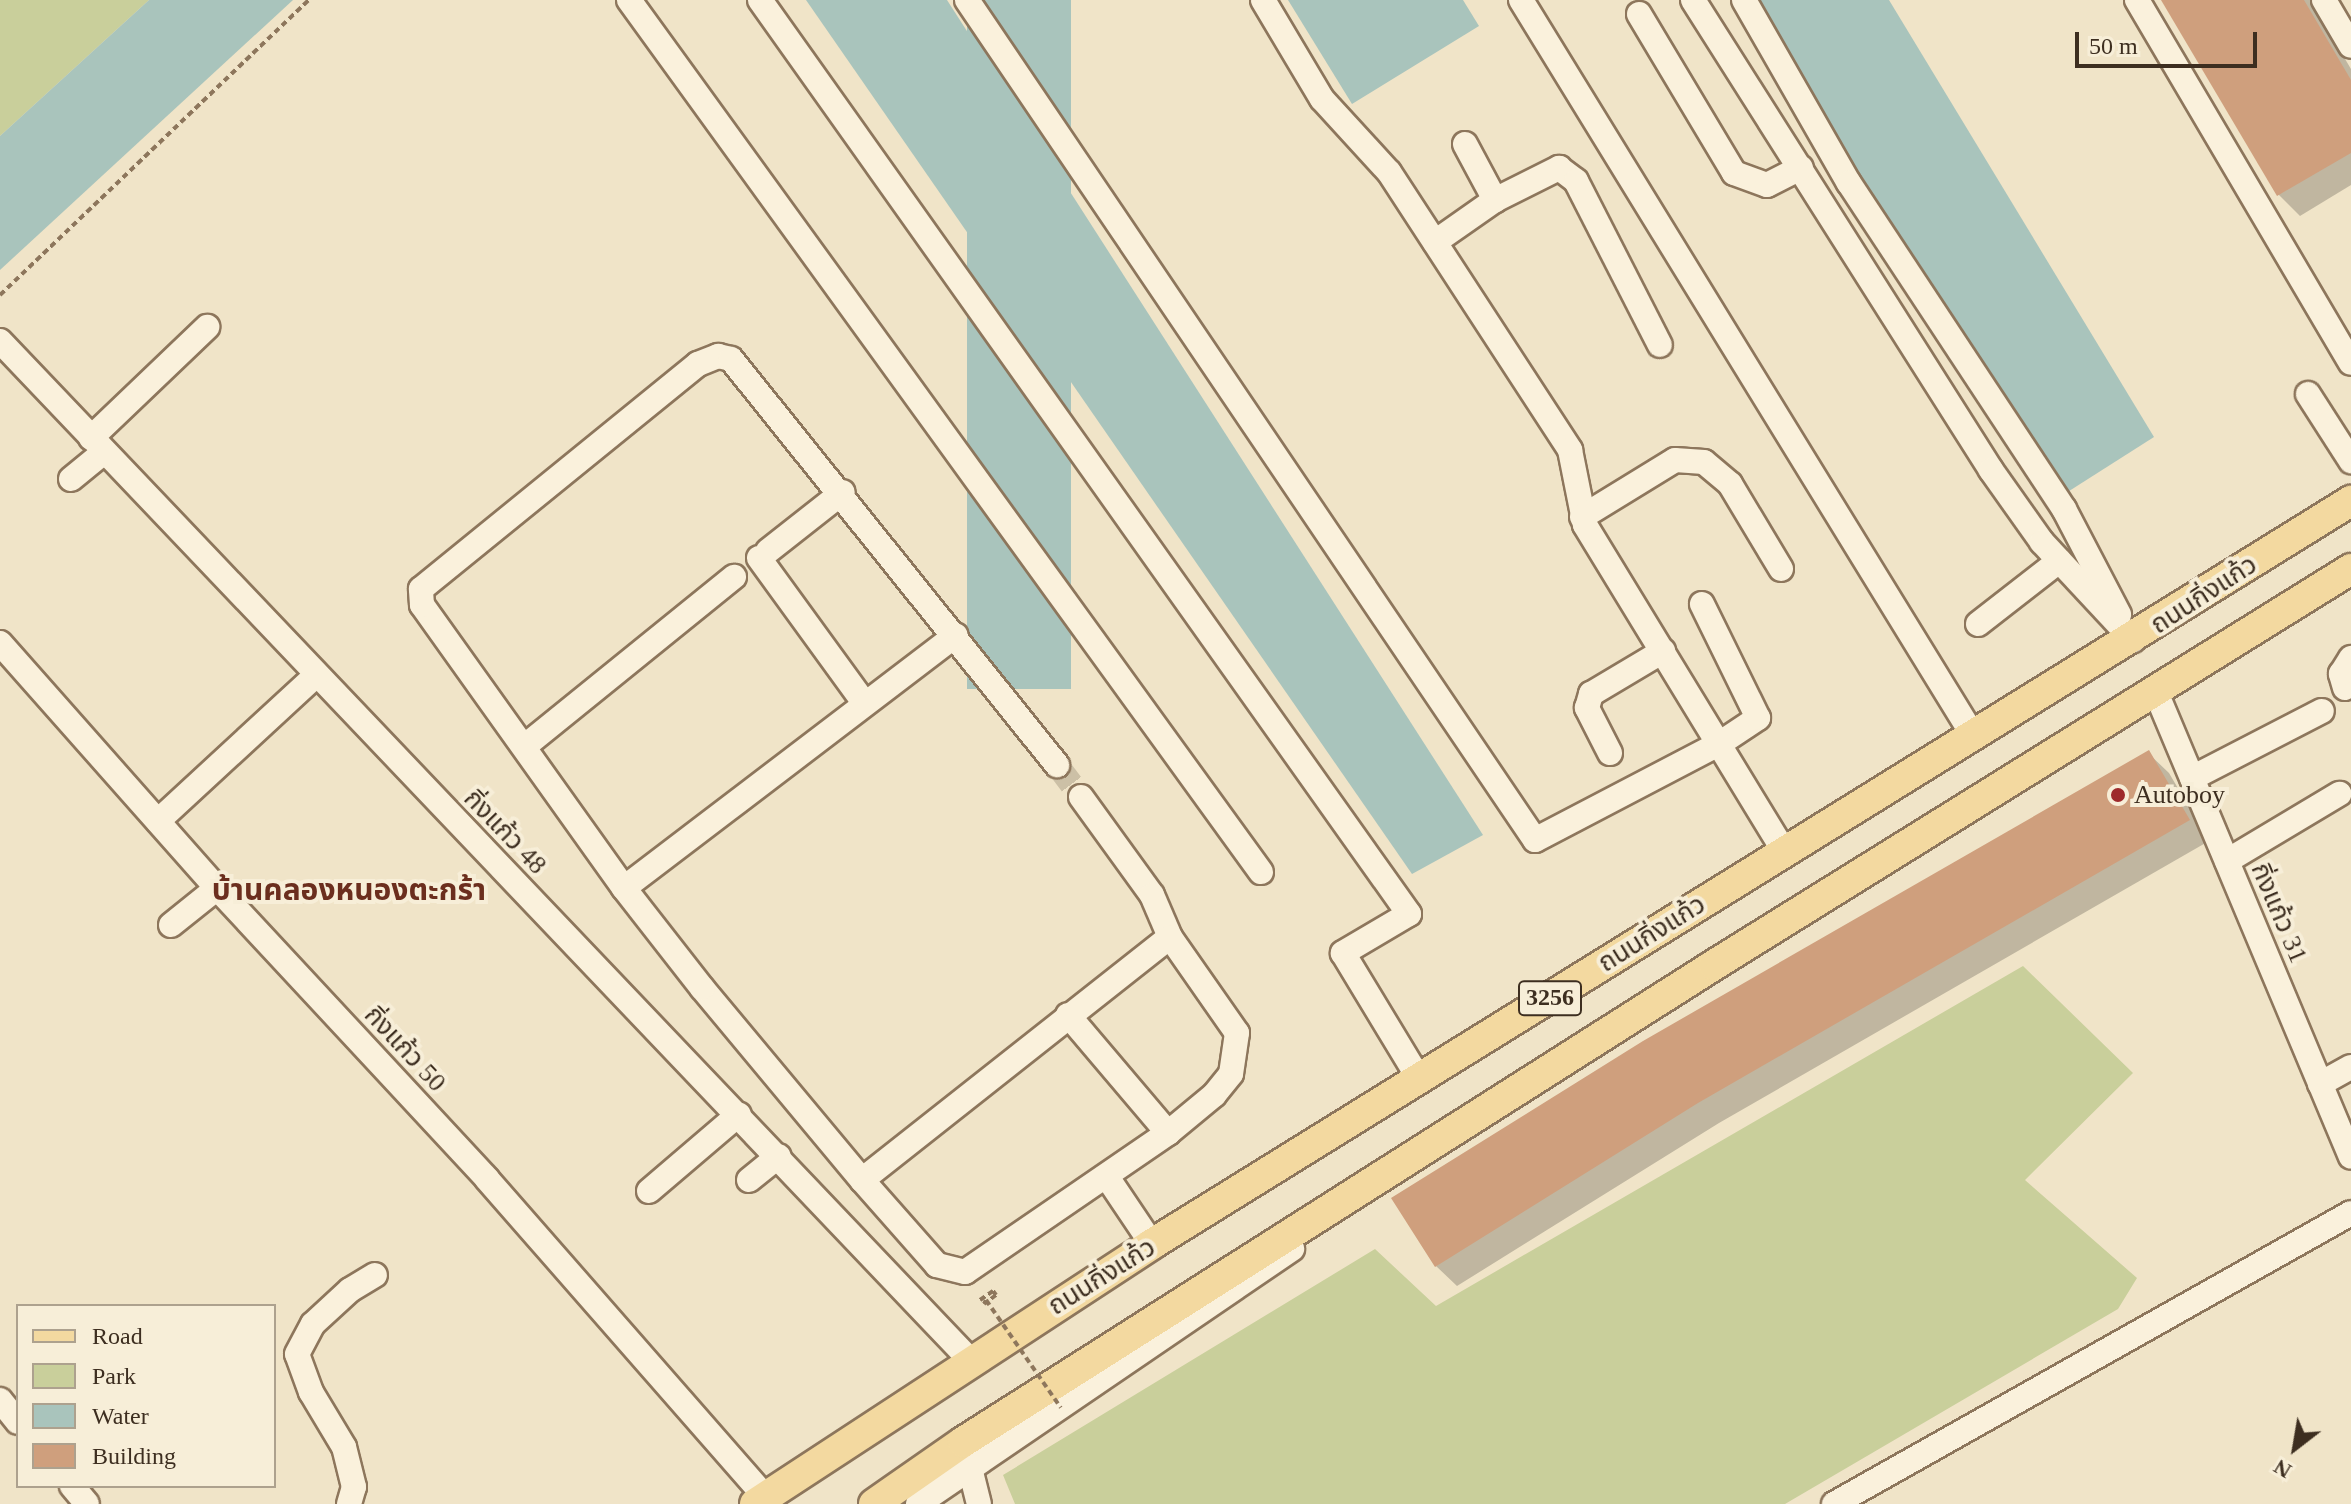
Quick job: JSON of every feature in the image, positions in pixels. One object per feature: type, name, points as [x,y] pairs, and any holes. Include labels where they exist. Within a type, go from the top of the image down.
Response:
[{"type":"main road","name":"ถนนกิ่งแก้ว","points":[[760,1500],[1152,1244],[1974,737],[2136,646],[2351,501]]},
{"type":"main road","name":"ถนนกิ่งแก้ว","points":[[874,1504],[966,1455],[1668,994],[2351,569]]},
{"type":"street","points":[[629,0],[1261,872]]},
{"type":"street","points":[[760,0],[1409,914],[1343,953],[1420,1080]]},
{"type":"street","points":[[967,0],[1535,840],[1755,722],[1758,710],[1702,604]]},
{"type":"street","points":[[1263,0],[1334,117],[1379,159],[1570,450],[1581,487],[1582,517],[1785,853]]},
{"type":"street","points":[[1521,0],[1974,737]]},
{"type":"street","points":[[1693,0],[1991,470],[2059,561],[2136,646]]},
{"type":"street","points":[[1744,0],[1849,183],[2064,509],[2136,646]]},
{"type":"street","points":[[2137,0],[2351,363]]},
{"type":"street","points":[[2324,0],[2351,46]]},
{"type":"street","points":[[1639,14],[1734,173],[1767,185],[1801,168]]},
{"type":"street","points":[[1465,144],[1495,200]]},
{"type":"street","points":[[1435,242],[1495,200],[1548,170],[1567,172],[1576,181],[1660,345]]},
{"type":"street","points":[[71,479],[98,445],[207,327]]},
{"type":"street","name":"กิ่งแก้ว 48","points":[[0,341],[970,1360]]},
{"type":"street","points":[[1057,765],[741,366],[718,356],[698,364],[425,581],[422,605],[624,888],[862,1180],[937,1265],[952,1273],[965,1272],[1168,1133],[1214,1095],[1236,1065],[1237,1049],[1232,1022],[1170,937],[1152,895],[1081,797]]},
{"type":"street","points":[[2308,394],[2351,461]]},
{"type":"street","points":[[1582,517],[1675,460],[1704,462],[1730,484],[1781,569]]},
{"type":"street","points":[[843,492],[763,554],[865,704]]},
{"type":"street","points":[[1978,624],[2059,561]]},
{"type":"street","points":[[525,746],[734,577]]},
{"type":"street","points":[[624,888],[956,635]]},
{"type":"street","points":[[1610,753],[1587,708],[1591,694],[1663,651]]},
{"type":"street","name":"กิ่งแก้ว 50","points":[[4,654],[487,1179],[760,1500]]},
{"type":"street","points":[[2345,688],[2341,674],[2351,658]]},
{"type":"street","points":[[158,821],[316,675]]},
{"type":"street","name":"กิ่งแก้ว 31","points":[[2155,690],[2351,1157]]},
{"type":"street","points":[[2192,778],[2322,711]]},
{"type":"street","points":[[2227,861],[2339,794]]},
{"type":"street","points":[[171,925],[217,888]]},
{"type":"street","points":[[862,1180],[1170,937]]},
{"type":"street","points":[[1068,1015],[1168,1133]]},
{"type":"street","points":[[2320,1084],[2351,1067]]},
{"type":"street","points":[[649,1191],[739,1114]]},
{"type":"street","points":[[749,1180],[779,1156]]},
{"type":"street","points":[[1107,1177],[1152,1244]]},
{"type":"street","points":[[1834,1504],[2351,1213]]},
{"type":"street","points":[[349,1504],[354,1487],[344,1447],[311,1392],[297,1354],[313,1324],[375,1275]]},
{"type":"street","points":[[0,1400],[16,1420]]},
{"type":"street","points":[[918,1504],[966,1455]]},
{"type":"street","points":[[966,1455],[979,1504]]},
{"type":"street","points":[[74,1488],[87,1504]]},
{"type":"path","points":[[0,295],[309,0]]},
{"type":"path","points":[[983,1300],[1061,1408]]},
{"type":"green space","points":[[0,0],[149,0],[0,136]]},
{"type":"green space","points":[[2023,966],[2133,1073],[2025,1180],[2137,1278],[2118,1309],[1785,1504],[1015,1504],[1003,1475],[1375,1249],[1436,1306]]},
{"type":"water","points":[[149,0],[293,0],[0,270],[0,136]]},
{"type":"water","points":[[806,0],[947,0],[1483,835],[1412,874]]},
{"type":"water","points":[[967,0],[1071,0],[1071,689],[967,689]]},
{"type":"water","points":[[1288,0],[1463,0],[1479,26],[1352,104]]},
{"type":"water","points":[[1735,0],[1889,0],[2154,437],[2066,493]]},
{"type":"building","points":[[2161,0],[2304,0],[2351,80],[2351,153],[2277,196]]},
{"type":"building","points":[[2149,750],[2190,820],[1698,1103],[1435,1267],[1391,1198],[1643,1041]]},
{"type":"tunnel","points":[[1057,765],[1081,797]]},
{"type":"place","name":"Autoboy","points":[[2118,795]]},
{"type":"district","name":"บ้านคลองหนองตะกร้า","points":[[349,890]]}]
